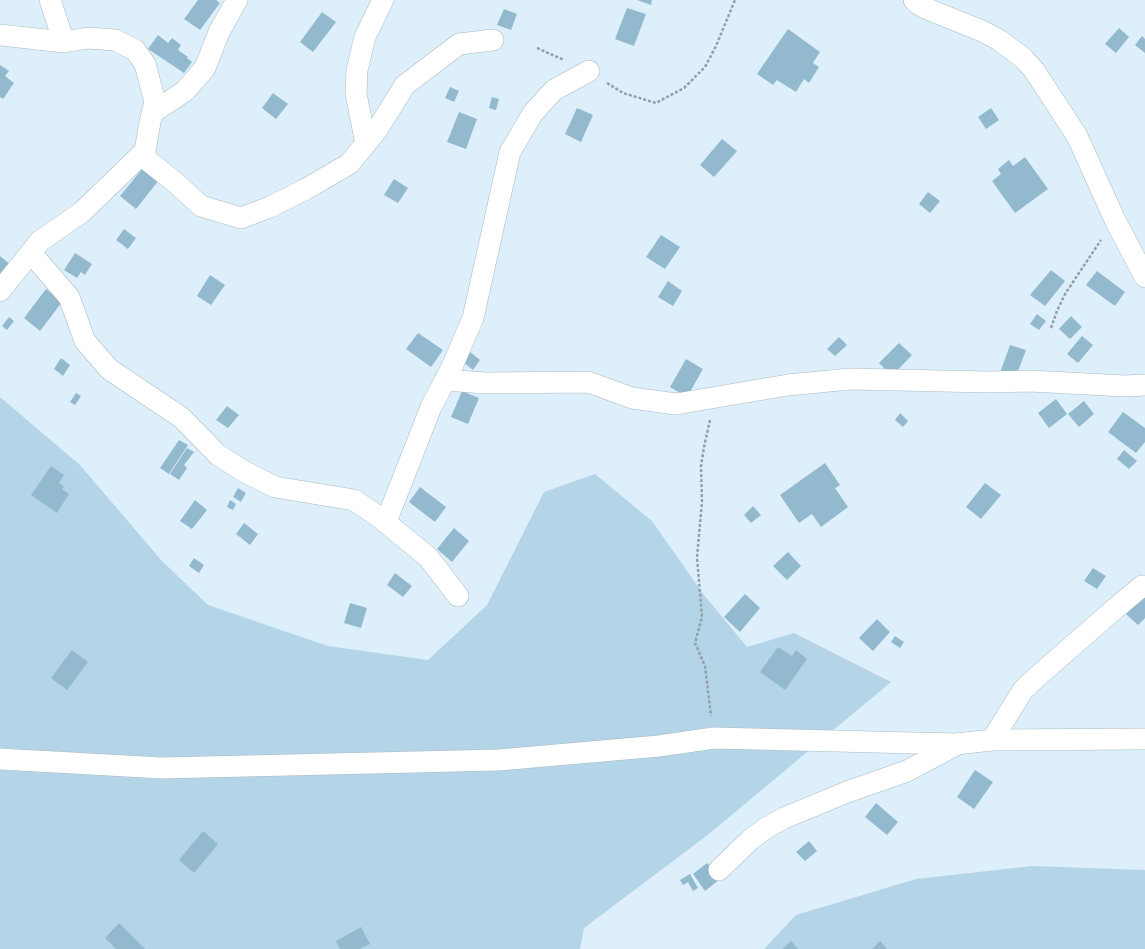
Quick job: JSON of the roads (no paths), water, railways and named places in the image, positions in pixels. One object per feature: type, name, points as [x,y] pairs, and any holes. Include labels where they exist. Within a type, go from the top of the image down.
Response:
[{"type":"street","points":[[50,0],[64,42]]},
{"type":"street","points":[[152,113],[185,91],[205,68],[219,32],[237,0]]},
{"type":"street","points":[[366,144],[356,94],[357,70],[365,37],[383,0]]},
{"type":"street","points":[[914,0],[925,8],[982,31],[999,40],[1023,58],[1034,70],[1078,136],[1115,220],[1145,278]]},
{"type":"street","points":[[0,35],[64,42],[88,38],[114,40],[135,50],[145,64],[155,102],[145,151],[146,159],[176,183],[201,206],[241,218],[270,207],[306,190],[350,164],[377,130],[405,85],[459,44],[493,40]]},
{"type":"street","points":[[386,522],[431,407],[473,318],[510,152],[533,113],[554,90],[589,71]]},
{"type":"street","points":[[0,291],[40,241],[82,212],[145,151]]},
{"type":"street","points":[[31,253],[69,297],[85,341],[109,369],[182,418],[218,455],[245,472],[275,486],[354,500],[386,522],[428,557],[458,596]]},
{"type":"street","points":[[445,380],[485,383],[588,382],[632,398],[676,404],[715,396],[788,385],[850,379],[989,382],[1030,381],[1125,386],[1145,385]]},
{"type":"street","points":[[992,740],[1023,690],[1110,613],[1142,586],[1145,586]]},
{"type":"street","points":[[0,759],[162,768],[499,760],[659,746],[714,738],[956,744],[992,740],[1145,739]]},
{"type":"street","points":[[719,870],[750,840],[766,828],[784,818],[847,792],[907,771],[956,744]]}]
